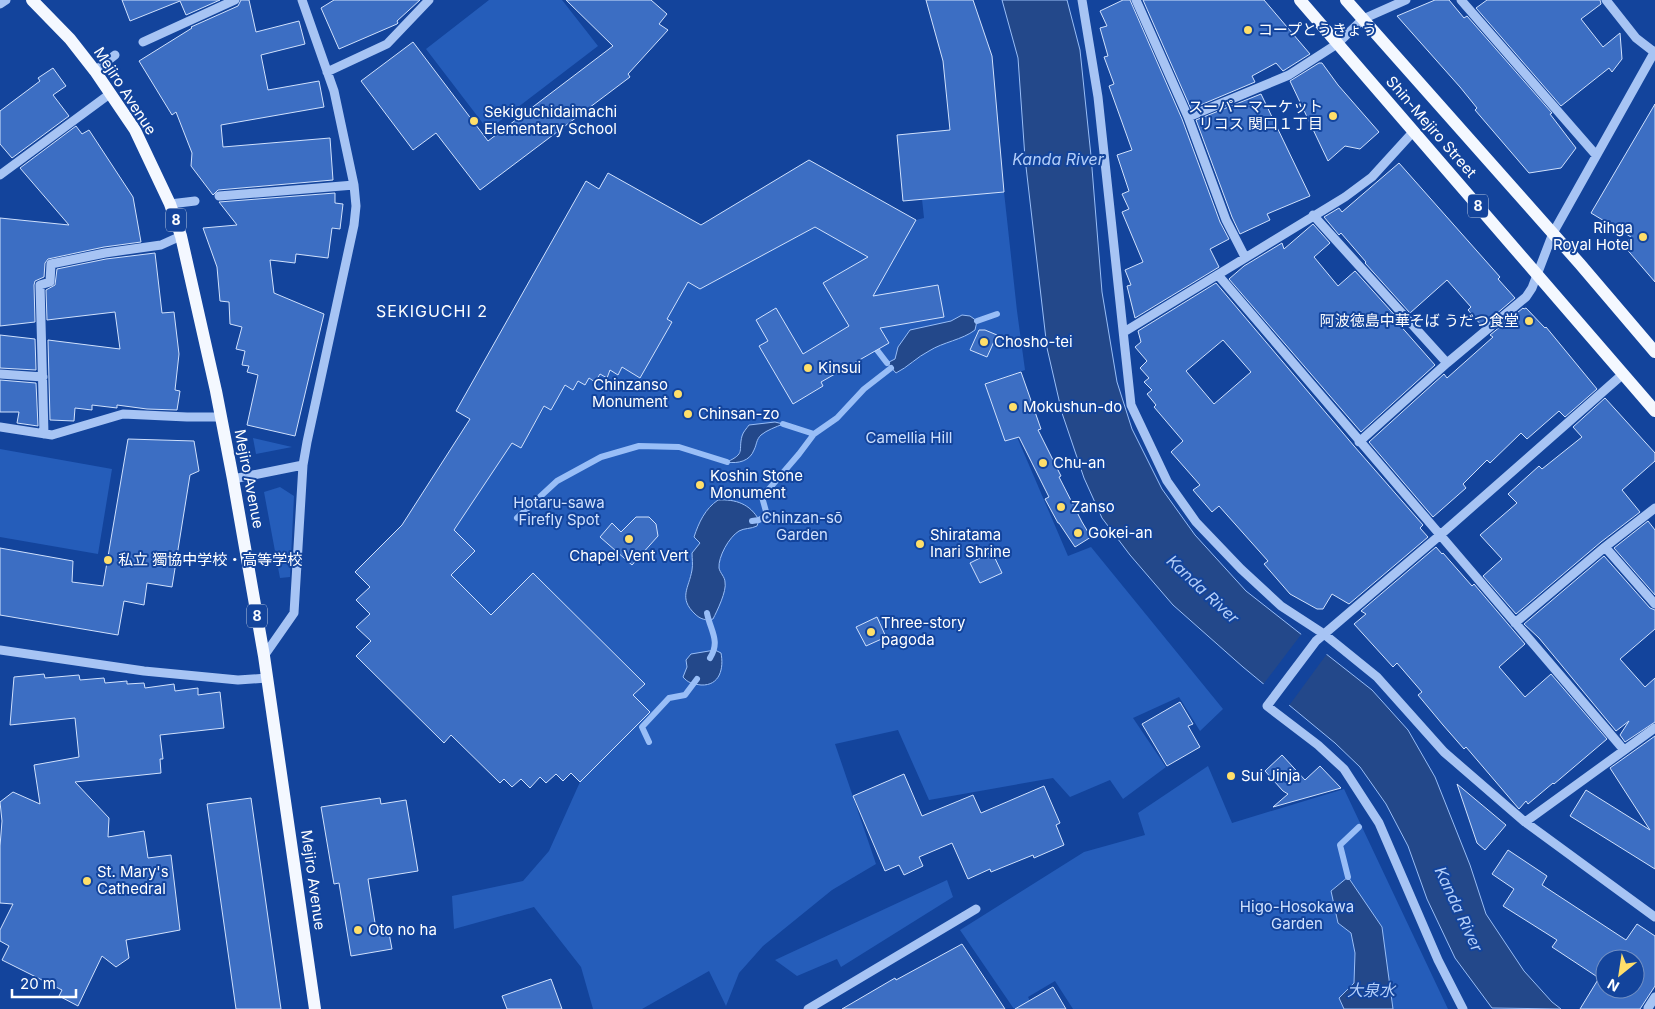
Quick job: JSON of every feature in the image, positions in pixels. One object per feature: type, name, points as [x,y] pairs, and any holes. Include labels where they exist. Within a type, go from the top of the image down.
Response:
[{"type":"main road","name":"Mejiro Avenue","points":[[32,0],[70,39],[111,93],[135,130],[170,204],[180,236],[233,479],[264,656],[315,1009]]},
{"type":"main road","name":"Shin-Mejiro Street","points":[[1300,0],[1655,412]]},
{"type":"main road","name":"Shin-Mejiro Street","points":[[1346,0],[1553,233],[1655,352]]},
{"type":"street","points":[[0,4],[6,0]]},
{"type":"street","points":[[144,42],[235,0]]},
{"type":"street","points":[[264,656],[294,613],[303,465],[354,225],[356,206],[354,185],[334,90],[302,0]]},
{"type":"street","points":[[327,72],[387,44],[429,0]]},
{"type":"street","points":[[1082,0],[1098,97],[1132,405],[1167,481],[1196,522],[1241,569],[1281,606],[1324,634],[1377,677],[1444,752],[1525,822],[1655,917]]},
{"type":"street","points":[[1136,0],[1188,117],[1226,220],[1245,257]]},
{"type":"street","points":[[1188,117],[1289,75],[1337,44],[1362,19],[1406,0]]},
{"type":"street","points":[[1461,0],[1596,155]]},
{"type":"street","points":[[1359,442],[1447,363],[1526,297],[1532,288],[1553,233],[1655,52],[1636,38],[1606,0]]},
{"type":"street","points":[[95,71],[115,55]]},
{"type":"street","points":[[0,175],[111,93]]},
{"type":"street","points":[[1124,332],[1345,196],[1372,177],[1413,132]]},
{"type":"street","points":[[219,196],[354,185]]},
{"type":"street","points":[[170,204],[195,201]]},
{"type":"street","points":[[1313,215],[1447,363]]},
{"type":"street","points":[[44,434],[40,285],[50,282],[51,264],[161,244],[180,236]]},
{"type":"street","points":[[1218,275],[1439,536],[1624,750]]},
{"type":"street","points":[[0,374],[43,377]]},
{"type":"street","points":[[1463,1009],[1438,960],[1379,823],[1344,769],[1267,706],[1316,641],[1623,374]]},
{"type":"street","points":[[0,427],[52,435],[122,414],[220,417]]},
{"type":"street","points":[[233,479],[303,465]]},
{"type":"street","points":[[1515,624],[1605,547],[1655,508]]},
{"type":"street","points":[[1605,547],[1655,604]]},
{"type":"street","points":[[0,650],[144,671],[238,680],[267,678]]},
{"type":"street","points":[[1525,822],[1655,728]]},
{"type":"street","points":[[808,1009],[976,909]]},
{"type":"street","points":[[1648,1008],[1655,997]]},
{"type":"green space","points":[[489,0],[562,0],[598,46],[488,130],[426,49]]},
{"type":"green space","name":"Chinzan-sō Garden","points":[[1004,192],[1025,370],[985,384],[1005,441],[1017,437],[1068,556],[1091,547],[1223,709],[1200,731],[1179,697],[1133,718],[1166,767],[1123,799],[1110,780],[1070,797],[1053,778],[929,800],[898,730],[835,744],[876,864],[832,890],[763,946],[739,973],[726,1006],[709,971],[642,1009],[593,1009],[581,967],[534,907],[454,929],[452,896],[523,881],[549,851],[580,782],[650,712],[633,695],[645,684],[533,573],[491,615],[451,575],[475,551],[454,530],[512,443],[521,447],[545,406],[551,409],[565,385],[573,389],[578,381],[585,385],[589,378],[595,381],[600,374],[606,377],[610,370],[618,374],[622,367],[640,377],[672,322],[667,319],[688,282],[700,289],[815,227],[916,220],[924,218],[922,199]]},
{"type":"green space","points":[[253,438],[292,447],[256,454]]},
{"type":"green space","points":[[0,449],[112,469],[98,554],[0,537]]},
{"type":"green space","points":[[280,487],[294,496],[290,577],[280,578],[264,492]]},
{"type":"green space","name":"Higo-Hosokawa Garden","points":[[1208,766],[1232,823],[1344,789],[1448,1009],[1073,1009],[1055,981],[1028,997],[1034,1009],[1014,1009],[960,930],[1084,852],[1145,835],[1138,813]]},
{"type":"green space","points":[[947,880],[953,897],[841,967],[837,959],[797,976],[775,960]]},
{"type":"water","name":"Kanda River","points":[[1002,0],[1067,0],[1080,50],[1102,292],[1117,382],[1132,429],[1162,489],[1195,535],[1246,591],[1372,690],[1408,730],[1435,777],[1470,865],[1486,914],[1524,971],[1552,1002],[1561,1009],[1492,1008],[1455,958],[1427,899],[1408,846],[1386,804],[1360,767],[1335,743],[1243,667],[1173,605],[1130,555],[1102,518],[1084,478],[1062,413],[1047,348],[1025,158],[1018,58]]},
{"type":"water","points":[[962,315],[970,316],[977,321],[975,330],[934,348],[896,373],[887,363],[895,359],[898,347],[910,330],[951,321]]},
{"type":"water","points":[[775,422],[783,424],[761,435],[750,457],[735,463],[727,462],[739,454],[743,435],[749,425]]},
{"type":"water","points":[[718,500],[731,500],[747,506],[759,520],[757,526],[741,530],[735,534],[725,548],[720,558],[719,568],[725,580],[725,590],[713,619],[706,620],[697,616],[690,608],[687,603],[686,593],[692,570],[692,553],[700,543],[694,537],[703,516],[709,507]]},
{"type":"water","points":[[715,650],[721,653],[722,664],[719,675],[713,683],[701,685],[691,683],[683,677],[687,667],[686,660],[691,654]]},
{"type":"water","name":"大泉水","points":[[1348,877],[1382,927],[1393,1009],[1344,1009],[1339,998],[1354,983],[1355,953],[1351,933],[1338,923],[1331,891]]},
{"type":"pier","points":[[1303,632],[1329,651],[1288,707],[1262,686]]},
{"type":"building","points":[[122,0],[220,0],[186,15],[180,1],[130,21]]},
{"type":"building","points":[[241,0],[249,0],[256,32],[299,21],[305,44],[261,55],[268,90],[319,81],[324,107],[221,125],[223,147],[330,138],[333,180],[218,190],[213,195],[191,166],[192,153],[176,112],[172,115],[139,61],[191,27],[238,6]]},
{"type":"building","points":[[334,0],[420,0],[397,21],[397,24],[339,49],[321,8]]},
{"type":"building","points":[[566,0],[651,0],[667,14],[659,24],[668,30],[628,74],[630,77],[480,190],[436,133],[413,150],[361,81],[413,42],[488,141],[613,46]]},
{"type":"building","points":[[926,0],[973,0],[992,56],[1004,192],[903,201],[897,135],[950,130],[943,61]]},
{"type":"building","points":[[1123,0],[1130,0],[1182,119],[1220,222],[1229,239],[1210,249],[1219,267],[1135,318],[1127,286],[1131,285],[1125,270],[1143,262],[1122,212],[1129,209],[1122,194],[1129,191],[1117,155],[1132,150],[1109,86],[1114,84],[1104,57],[1108,56],[1100,28],[1107,26],[1100,11]]},
{"type":"building","points":[[1143,0],[1264,0],[1310,54],[1283,71],[1276,63],[1252,76],[1255,82],[1191,109]]},
{"type":"building","points":[[1435,0],[1449,0],[1464,18],[1467,16],[1552,113],[1550,114],[1576,148],[1561,168],[1529,173],[1475,110],[1477,108],[1460,87],[1397,16]]},
{"type":"building","points":[[1487,0],[1600,0],[1601,4],[1581,19],[1603,47],[1620,33],[1622,59],[1612,72],[1609,68],[1561,106],[1476,8]]},
{"type":"building","name":"スーパーマーケット リコス 関口１丁目","points":[[1322,63],[1338,85],[1379,132],[1360,149],[1345,146],[1328,161],[1290,81]]},
{"type":"building","points":[[53,68],[66,86],[53,95],[69,116],[12,158],[0,144],[0,111],[40,81],[38,78]]},
{"type":"building","points":[[1261,94],[1310,196],[1267,214],[1270,220],[1240,234],[1196,120]]},
{"type":"building","points":[[1655,104],[1655,282],[1624,246],[1631,237],[1591,213]]},
{"type":"building","points":[[76,126],[82,134],[89,130],[133,197],[141,242],[104,247],[48,259],[45,263],[44,277],[35,281],[34,285],[35,322],[0,326],[0,218],[69,225],[20,168]]},
{"type":"building","points":[[809,160],[916,220],[873,296],[938,285],[944,317],[880,328],[889,343],[821,382],[823,386],[793,404],[759,346],[768,341],[756,320],[776,308],[803,354],[849,326],[823,283],[868,257],[815,227],[700,289],[688,282],[667,319],[672,322],[640,378],[622,367],[618,375],[610,370],[607,378],[600,374],[595,382],[589,378],[585,385],[578,381],[573,390],[565,385],[551,410],[544,406],[521,448],[512,443],[454,530],[475,551],[451,575],[491,615],[533,573],[645,684],[633,695],[650,712],[580,782],[571,773],[563,781],[556,774],[546,783],[540,777],[530,788],[521,779],[512,787],[504,779],[500,783],[451,735],[444,743],[356,656],[371,641],[356,627],[370,614],[356,600],[370,587],[355,572],[402,525],[470,419],[456,411],[586,181],[599,189],[608,173],[701,225]]},
{"type":"building","points":[[1399,163],[1500,277],[1498,279],[1515,298],[1482,326],[1468,310],[1471,307],[1447,280],[1410,313],[1341,233],[1339,235],[1324,217],[1339,208],[1342,212]]},
{"type":"building","points":[[335,193],[335,203],[343,204],[340,229],[332,228],[328,258],[296,254],[295,263],[270,260],[274,293],[324,314],[295,436],[247,425],[258,375],[247,372],[249,366],[242,365],[245,351],[236,349],[242,327],[230,324],[229,302],[220,301],[217,267],[203,228],[237,225],[219,202]]},
{"type":"building","points":[[1313,224],[1330,243],[1314,257],[1338,286],[1355,271],[1400,321],[1398,323],[1435,365],[1361,432],[1229,279],[1244,266],[1282,243],[1284,249]]},
{"type":"building","points":[[155,253],[162,313],[174,312],[179,354],[175,390],[180,391],[177,410],[117,405],[117,408],[92,405],[92,410],[75,408],[74,421],[50,420],[48,340],[120,349],[115,312],[47,320],[46,290],[55,285],[57,269],[106,259]]},
{"type":"building","points":[[1216,283],[1423,525],[1420,528],[1428,537],[1349,604],[1332,594],[1323,609],[1317,609],[1290,594],[1264,564],[1268,561],[1219,506],[1212,512],[1193,490],[1200,485],[1171,452],[1183,441],[1154,407],[1156,405],[1147,394],[1152,390],[1144,382],[1149,378],[1140,368],[1147,361],[1135,347],[1141,342],[1138,331]],"holes":[[[1223,340],[1251,372],[1214,404],[1186,371]]]},
{"type":"building","points":[[1523,308],[1526,308],[1546,327],[1597,389],[1565,417],[1559,411],[1527,439],[1521,433],[1490,463],[1487,460],[1463,484],[1466,488],[1433,517],[1369,442],[1444,374],[1447,378],[1493,337],[1490,335]]},
{"type":"building","name":"Chosho-tei","points":[[979,330],[985,330],[997,335],[987,357],[970,350]]},
{"type":"building","points":[[0,335],[35,339],[36,370],[0,368]]},
{"type":"building","points":[[1021,372],[1041,429],[1038,430],[1061,476],[1059,477],[1091,537],[1075,547],[1058,523],[1045,499],[1049,497],[1019,437],[1005,441],[985,384]]},
{"type":"building","points":[[0,380],[36,383],[38,426],[17,423],[19,412],[0,412]]},
{"type":"building","points":[[1605,398],[1655,453],[1655,461],[1622,490],[1640,512],[1601,542],[1516,614],[1483,576],[1502,559],[1480,535],[1517,503],[1508,494],[1539,466],[1542,469],[1582,437],[1573,427]]},
{"type":"building","points":[[128,439],[194,441],[199,471],[190,475],[172,587],[147,583],[144,605],[124,601],[118,635],[0,615],[0,548],[73,561],[72,582],[103,586]]},
{"type":"building","name":"Chapel Vent Vert","points":[[636,517],[649,517],[656,524],[658,536],[632,565],[600,537],[612,523],[621,532]]},
{"type":"building","points":[[1648,521],[1655,530],[1655,595],[1614,548]]},
{"type":"building","points":[[1436,547],[1472,586],[1474,584],[1525,644],[1499,667],[1525,697],[1551,674],[1607,739],[1554,784],[1528,804],[1526,801],[1519,809],[1466,747],[1464,749],[1443,725],[1418,695],[1422,692],[1397,663],[1393,667],[1354,624],[1366,614],[1361,611]]},
{"type":"building","points":[[992,552],[1002,573],[980,583],[970,563]]},
{"type":"building","points":[[1604,556],[1650,608],[1655,610],[1655,629],[1620,659],[1645,687],[1655,678],[1655,722],[1625,742],[1620,735],[1629,721],[1616,731],[1539,638],[1524,624]]},
{"type":"building","name":"Three-story pagoda","points":[[877,617],[886,637],[866,646],[856,627]]},
{"type":"building","name":"St. Mary's Cathedral","points":[[44,674],[45,678],[79,675],[80,680],[104,678],[105,683],[127,681],[127,684],[144,683],[145,688],[174,684],[175,691],[198,688],[198,695],[220,692],[224,728],[160,735],[163,759],[160,759],[161,773],[75,782],[109,818],[108,837],[144,831],[148,858],[171,855],[180,930],[126,940],[129,958],[116,967],[102,956],[78,1006],[59,996],[62,990],[2,960],[9,946],[0,941],[0,930],[13,904],[0,903],[2,821],[0,802],[13,792],[40,804],[34,765],[79,757],[75,718],[10,725],[14,677]]},
{"type":"building","points":[[1180,702],[1193,724],[1188,726],[1200,747],[1167,766],[1142,724]]},
{"type":"building","points":[[1655,736],[1655,869],[1570,816],[1586,790],[1650,830],[1610,768]]},
{"type":"building","points":[[1282,755],[1305,780],[1320,766],[1341,788],[1273,807],[1288,794],[1265,771]]},
{"type":"building","points":[[904,774],[922,816],[973,795],[981,813],[1044,786],[1060,823],[1056,825],[1064,845],[1034,858],[1033,855],[991,872],[990,869],[968,879],[952,843],[919,857],[923,866],[904,875],[899,865],[885,871],[853,796]]},
{"type":"building","points":[[1457,784],[1506,825],[1485,850],[1477,843]]},
{"type":"building","points":[[251,798],[281,1009],[236,1009],[207,804]]},
{"type":"building","points":[[380,798],[381,804],[406,800],[418,871],[368,879],[376,929],[388,928],[392,949],[351,956],[339,883],[334,884],[321,807]]},
{"type":"building","points":[[1508,850],[1547,876],[1542,885],[1626,940],[1637,924],[1655,936],[1655,986],[1640,1009],[1580,1009],[1595,985],[1595,999],[1645,999],[1645,949],[1595,949],[1595,975],[1552,947],[1557,940],[1503,906],[1514,889],[1492,874]]},
{"type":"building","points":[[962,944],[1005,1009],[842,1009],[895,978],[896,980]]},
{"type":"building","points":[[551,979],[562,1009],[507,1009],[502,996]]},
{"type":"building","points":[[1053,987],[1066,1009],[1015,1009]]},
{"type":"waterway","points":[[977,321],[997,314]]},
{"type":"waterway","points":[[877,350],[887,363]]},
{"type":"waterway","points":[[752,521],[759,520],[767,515],[762,497],[814,434],[837,418],[864,389],[891,368]]},
{"type":"waterway","points":[[783,424],[814,434]]},
{"type":"waterway","points":[[517,518],[557,481],[601,457],[639,446],[679,447],[727,462]]},
{"type":"waterway","points":[[707,613],[715,641],[710,658]]},
{"type":"waterway","points":[[649,742],[642,727],[669,698],[685,695],[697,679]]},
{"type":"waterway","points":[[1348,877],[1340,845],[1359,827]]},
{"type":"place","name":"コープとうきょう","points":[[1248,30]]},
{"type":"place","name":"スーパーマーケット リコス 関口１丁目","points":[[1333,116]]},
{"type":"place","name":"Sekiguchidaimachi Elementary School","points":[[474,121]]},
{"type":"place","name":"Rihga Royal Hotel","points":[[1643,237]]},
{"type":"place","name":"阿波徳島中華そば うだつ食堂","points":[[1529,321]]},
{"type":"place","name":"Chosho-tei","points":[[984,342]]},
{"type":"place","name":"Kinsui","points":[[808,368]]},
{"type":"place","name":"Chinzanso Monument","points":[[678,394]]},
{"type":"place","name":"Mokushun-do","points":[[1013,407]]},
{"type":"place","name":"Chinsan-zo","points":[[688,414]]},
{"type":"place","name":"Chu-an","points":[[1043,463]]},
{"type":"place","name":"Koshin Stone Monument","points":[[700,485]]},
{"type":"place","name":"Zanso","points":[[1061,507]]},
{"type":"place","name":"Gokei-an","points":[[1078,533]]},
{"type":"place","name":"Chapel Vent Vert","points":[[629,539]]},
{"type":"place","name":"Shiratama Inari Shrine","points":[[920,544]]},
{"type":"place","name":"私立 獨協中学校・高等学校","points":[[108,560]]},
{"type":"place","name":"Three-story pagoda","points":[[871,632]]},
{"type":"place","name":"Sui Jinja","points":[[1231,776]]},
{"type":"place","name":"St. Mary's Cathedral","points":[[87,881]]},
{"type":"place","name":"Oto no ha","points":[[358,930]]},
{"type":"district","name":"SEKIGUCHI 2","points":[[432,311]]},
{"type":"park label","name":"Camellia Hill","points":[[909,438]]},
{"type":"park label","name":"Hotaru-sawa Firefly Spot","points":[[559,512]]}]
